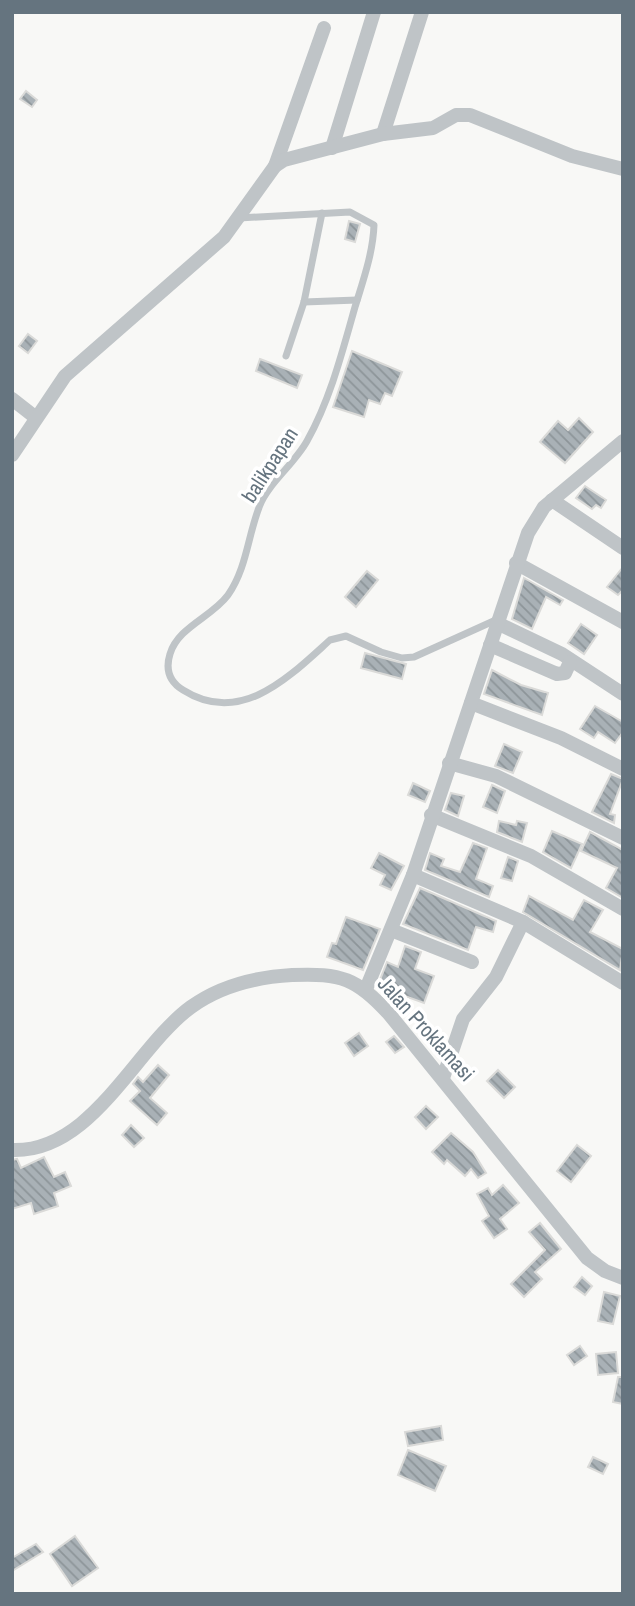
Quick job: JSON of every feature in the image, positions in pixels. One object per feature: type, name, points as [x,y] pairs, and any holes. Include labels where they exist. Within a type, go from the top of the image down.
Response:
[{"type":"street","points":[[332,148],[374,12]]},
{"type":"street","points":[[383,134],[422,12]]},
{"type":"street","points":[[12,455],[65,376],[194,264],[239,218],[275,166],[324,28]]},
{"type":"street","points":[[275,166],[284,160],[383,134],[433,128],[456,115],[470,115],[572,156],[623,169]]},
{"type":"street","points":[[12,399],[35,417]]},
{"type":"street","points":[[366,989],[413,875],[528,533],[552,500],[623,441]]},
{"type":"street","points":[[552,500],[623,548]]},
{"type":"street","points":[[516,563],[623,622]]},
{"type":"street","points":[[498,621],[562,654],[570,662],[601,678],[623,694]]},
{"type":"street","points":[[490,645],[557,674],[565,673],[570,662]]},
{"type":"street","points":[[471,703],[571,742],[623,769]]},
{"type":"street","points":[[449,762],[496,776],[623,838]]},
{"type":"street","points":[[432,815],[531,856],[623,909]]},
{"type":"street","points":[[413,875],[523,922],[623,983]]},
{"type":"street","points":[[443,1078],[463,1019],[496,977],[523,922]]},
{"type":"street","points":[[391,930],[472,962]]},
{"type":"street","name":"Jalan Proklamasi","points":[[12,1150],[39,1146],[69,1133],[120,1085],[153,1045],[190,1008],[223,989],[285,976],[320,974],[345,979],[366,989],[443,1078],[587,1258],[605,1271],[623,1279]]},
{"type":"lane","name":"balikpapan","points":[[239,218],[349,212],[374,225],[368,263],[320,417],[305,445],[260,504],[241,570],[228,596],[175,642],[169,656],[168,672],[173,683],[187,693],[230,704],[272,688],[295,673],[330,640],[346,636],[381,652],[402,658],[414,657],[498,621]]},
{"type":"lane","points":[[286,356],[304,302],[322,213]]},
{"type":"lane","points":[[304,302],[357,300]]},
{"type":"building","points":[[26,91],[37,100],[32,107],[20,99]]},
{"type":"building","points":[[349,221],[360,224],[355,242],[345,239]]},
{"type":"building","points":[[28,334],[37,341],[28,353],[19,346]]},
{"type":"building","points":[[352,351],[402,372],[392,396],[385,393],[380,404],[369,400],[364,417],[333,407]]},
{"type":"building","points":[[260,359],[302,375],[297,388],[256,371]]},
{"type":"building","points":[[579,418],[593,432],[565,463],[540,442],[558,421],[568,430]]},
{"type":"building","points":[[585,486],[606,500],[601,508],[596,505],[592,509],[576,498]]},
{"type":"building","points":[[623,567],[623,590],[618,595],[607,587]]},
{"type":"building","points":[[367,571],[378,580],[356,607],[345,597]]},
{"type":"building","points":[[524,578],[563,600],[560,605],[546,597],[532,629],[512,619]]},
{"type":"building","points":[[581,624],[597,635],[584,654],[568,643]]},
{"type":"building","points":[[365,653],[406,664],[402,679],[361,668]]},
{"type":"building","points":[[492,670],[521,685],[548,693],[542,715],[484,694]]},
{"type":"building","points":[[595,706],[623,722],[623,732],[615,743],[598,732],[594,738],[580,729]]},
{"type":"building","points":[[504,744],[522,752],[513,773],[495,766]]},
{"type":"building","points":[[611,774],[623,779],[610,814],[615,815],[614,823],[592,812]]},
{"type":"building","points":[[413,783],[430,791],[425,802],[408,795]]},
{"type":"building","points":[[492,785],[505,791],[497,813],[483,807]]},
{"type":"building","points":[[451,793],[464,796],[458,816],[445,810]]},
{"type":"building","points":[[499,821],[516,825],[517,821],[527,823],[522,842],[497,832]]},
{"type":"building","points":[[552,831],[582,844],[571,868],[543,852]]},
{"type":"building","points":[[590,832],[623,850],[623,898],[606,888],[617,868],[581,851]]},
{"type":"building","points":[[473,843],[487,848],[476,879],[493,886],[489,897],[425,870],[430,853],[444,859],[441,866],[460,872]]},
{"type":"building","points":[[379,853],[404,866],[391,890],[380,885],[385,875],[371,868]]},
{"type":"building","points":[[508,857],[518,861],[512,881],[501,878]]},
{"type":"building","points":[[420,888],[496,921],[493,932],[476,927],[468,950],[403,924]]},
{"type":"building","points":[[529,896],[573,920],[584,900],[603,910],[590,932],[623,949],[620,970],[523,912]]},
{"type":"building","points":[[346,917],[380,929],[363,970],[327,957],[332,943],[336,944]]},
{"type":"building","points":[[405,946],[421,952],[415,969],[434,976],[424,1003],[405,996],[404,999],[378,985],[387,962],[398,967]]},
{"type":"building","points":[[359,1033],[368,1046],[354,1056],[345,1043]]},
{"type":"building","points":[[394,1036],[404,1047],[395,1053],[386,1042]]},
{"type":"building","points":[[158,1065],[169,1075],[150,1098],[167,1113],[157,1125],[130,1101],[140,1091],[133,1084],[138,1077],[143,1082]]},
{"type":"building","points":[[498,1070],[515,1087],[504,1098],[487,1081]]},
{"type":"building","points":[[426,1106],[438,1117],[426,1129],[415,1117]]},
{"type":"building","points":[[131,1125],[144,1138],[134,1147],[122,1135]]},
{"type":"building","points":[[451,1133],[473,1152],[486,1173],[478,1178],[471,1169],[465,1176],[447,1160],[444,1164],[432,1152]]},
{"type":"building","points":[[577,1145],[591,1156],[571,1182],[557,1171]]},
{"type":"building","points":[[44,1157],[54,1177],[65,1172],[71,1186],[54,1193],[58,1206],[34,1214],[31,1203],[12,1209],[12,1160],[17,1159],[21,1168]]},
{"type":"building","points":[[503,1185],[519,1203],[500,1219],[507,1229],[494,1238],[482,1221],[489,1216],[477,1194],[488,1188],[492,1195]]},
{"type":"building","points":[[540,1223],[561,1249],[535,1272],[542,1279],[524,1297],[511,1284],[545,1250],[529,1232]]},
{"type":"building","points":[[582,1277],[592,1286],[585,1295],[574,1287]]},
{"type":"building","points":[[604,1292],[620,1296],[613,1324],[598,1321]]},
{"type":"building","points":[[580,1346],[587,1356],[574,1365],[567,1355]]},
{"type":"building","points":[[616,1352],[618,1373],[598,1375],[596,1354]]},
{"type":"building","points":[[618,1377],[623,1377],[623,1404],[613,1402]]},
{"type":"building","points":[[441,1426],[443,1440],[408,1446],[405,1432]]},
{"type":"building","points":[[408,1450],[446,1466],[435,1491],[398,1475]]},
{"type":"building","points":[[593,1457],[608,1464],[603,1474],[588,1467]]},
{"type":"building","points":[[75,1536],[98,1568],[72,1586],[50,1554]]},
{"type":"building","points":[[36,1544],[43,1552],[12,1571],[12,1558]]}]
